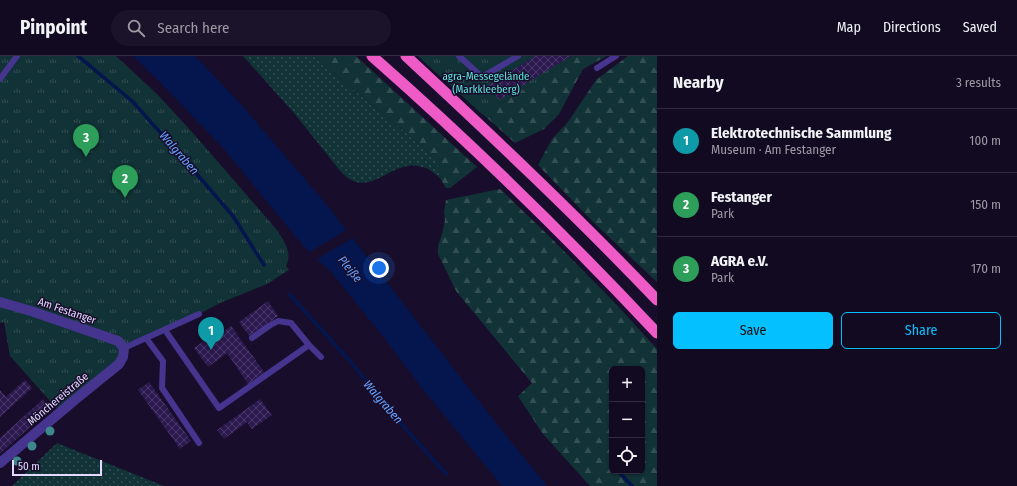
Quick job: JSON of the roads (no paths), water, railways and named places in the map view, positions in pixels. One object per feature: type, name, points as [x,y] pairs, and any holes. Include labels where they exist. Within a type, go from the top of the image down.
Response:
[{"type":"highway","points":[[372,56],[510,183],[657,333]]},
{"type":"highway","points":[[406,56],[506,148],[657,300]]},
{"type":"street","name":"Am Festanger","points":[[0,302],[118,341],[124,348]]},
{"type":"street","name":"Mönchereistraße","points":[[0,463],[119,364],[123,357],[124,348]]},
{"type":"lane","points":[[0,79],[18,56]]},
{"type":"lane","points":[[459,56],[482,77],[518,56]]},
{"type":"lane","points":[[597,68],[616,56]]},
{"type":"lane","points":[[124,348],[199,314]]},
{"type":"lane","points":[[252,338],[269,326],[278,322],[291,323],[321,357]]},
{"type":"lane","points":[[165,330],[219,408],[309,345]]},
{"type":"lane","points":[[146,338],[163,361],[162,388],[200,443]]},
{"type":"water","name":"Pleiße","points":[[133,56],[195,56],[240,103],[327,205],[499,427],[547,486],[502,486],[421,387],[331,272],[305,248],[224,149]]},
{"type":"waterway","name":"Walgraben","points":[[78,56],[132,101],[176,150],[233,216],[264,265]]},
{"type":"waterway","name":"Walgraben","points":[[289,294],[350,361],[396,418],[446,474]]},
{"type":"waterway","points":[[621,474],[632,486]]},
{"type":"place","name":"AGRA e.V.","points":[[86,157]]},
{"type":"place","name":"Festanger","points":[[125,198]]},
{"type":"place","name":"Elektrotechnische Sammlung","points":[[211,350]]},
{"type":"park label","name":"agra-Messegelände (Markkleeberg)","points":[[486,82]]}]
